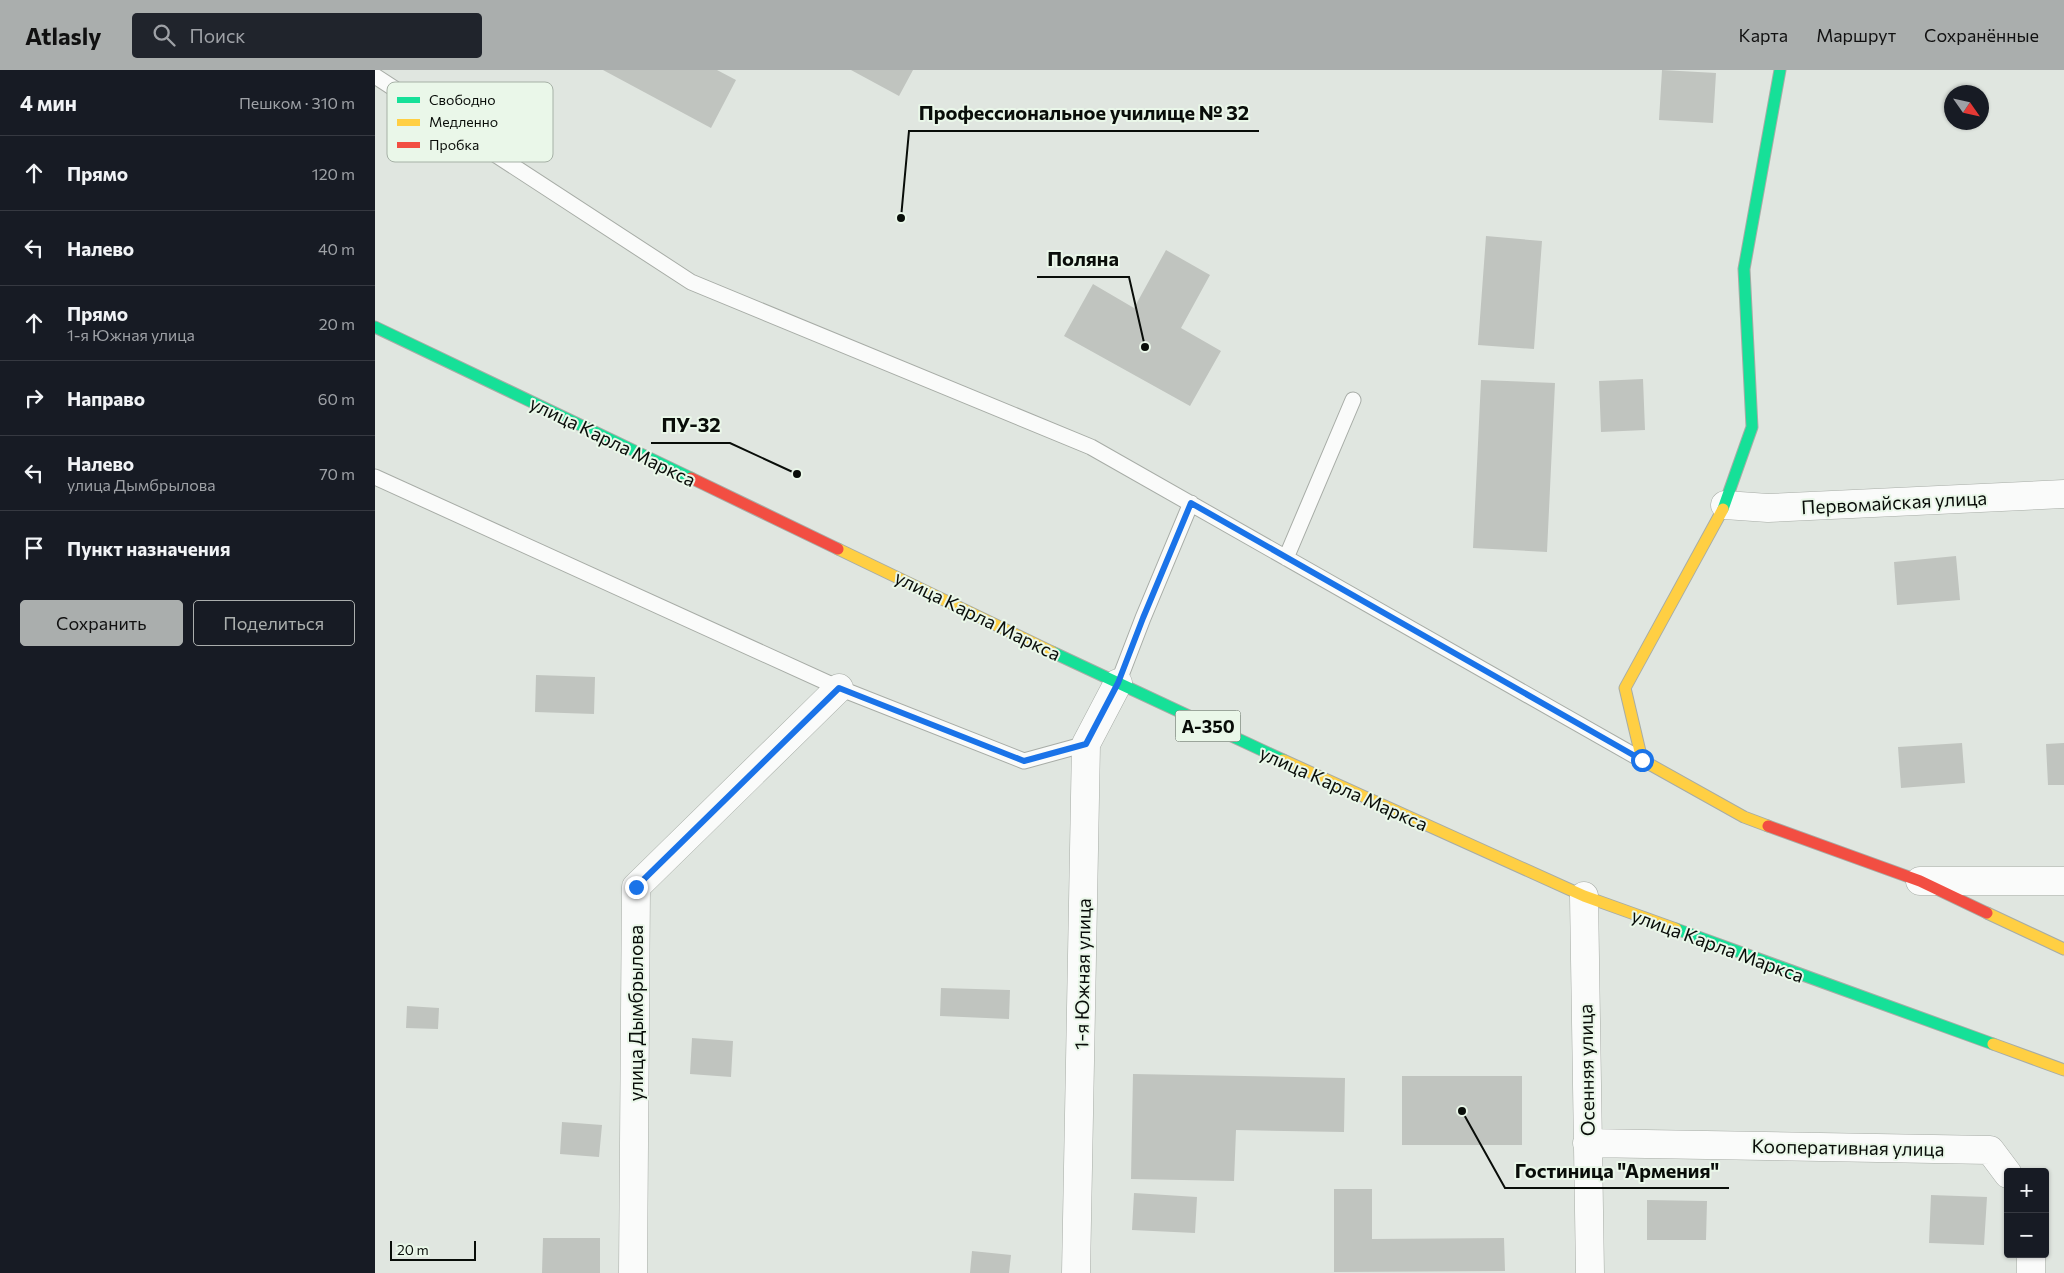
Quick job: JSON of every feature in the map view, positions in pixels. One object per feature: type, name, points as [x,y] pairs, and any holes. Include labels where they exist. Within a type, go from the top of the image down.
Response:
[{"type":"main road","points":[[1780,70],[1743,269],[1752,427],[1725,505],[1625,688],[1642,760],[1744,817],[1920,881],[2064,949]]},
{"type":"main road","name":"улица Карла Маркса","points":[[375,327],[1183,715],[1584,896],[2064,1070]]},
{"type":"street","name":"Первомайская улица","points":[[1725,505],[1768,508],[2064,494]]},
{"type":"street","name":"1-я Южная улица","points":[[1076,1273],[1086,744],[1118,683]]},
{"type":"street","name":"улица Дымбрылова","points":[[633,1273],[636,887],[839,688]]},
{"type":"street","points":[[1920,881],[2064,881]]},
{"type":"street","name":"Осенняя улица","points":[[1584,896],[1590,1273]]},
{"type":"street","name":"Кооперативная улица","points":[[1587,1142],[1990,1150],[2004,1169]]},
{"type":"street","points":[[2031,1258],[2031,1273]]},
{"type":"lane","points":[[375,76],[387,84]]},
{"type":"lane","points":[[507,162],[691,282],[1091,447],[1642,760]]},
{"type":"lane","points":[[1286,558],[1353,400]]},
{"type":"lane","points":[[375,477],[839,688],[1024,761],[1086,744]]},
{"type":"lane","points":[[1118,683],[1191,503]]},
{"type":"building","points":[[603,70],[717,70],[736,80],[711,128]]},
{"type":"building","points":[[851,70],[913,70],[899,96]]},
{"type":"building","points":[[1662,70],[1716,73],[1713,123],[1659,120]]},
{"type":"building","points":[[1486,236],[1542,241],[1534,349],[1478,345]]},
{"type":"building","points":[[1166,250],[1210,275],[1181,328],[1221,351],[1190,406],[1064,336],[1093,284],[1134,308]]},
{"type":"building","points":[[1643,379],[1645,430],[1601,432],[1599,381]]},
{"type":"building","points":[[1481,380],[1555,383],[1547,552],[1473,548]]},
{"type":"building","points":[[1956,556],[1960,600],[1897,605],[1894,562]]},
{"type":"building","points":[[536,675],[595,677],[594,714],[535,712]]},
{"type":"building","points":[[1962,743],[1965,783],[1901,788],[1898,747]]},
{"type":"building","points":[[2064,743],[2064,785],[2048,785],[2046,744]]},
{"type":"building","points":[[941,988],[1010,990],[1009,1019],[940,1016]]},
{"type":"building","points":[[407,1006],[439,1008],[438,1029],[406,1028]]},
{"type":"building","points":[[692,1038],[733,1041],[731,1077],[690,1074]]},
{"type":"building","points":[[1133,1074],[1345,1078],[1344,1132],[1236,1130],[1234,1181],[1131,1179]]},
{"type":"building","points":[[1402,1076],[1522,1076],[1522,1145],[1402,1145]]},
{"type":"building","points":[[562,1122],[602,1125],[599,1157],[560,1154]]},
{"type":"building","points":[[1334,1189],[1372,1189],[1372,1239],[1504,1238],[1505,1271],[1334,1272]]},
{"type":"building","points":[[1134,1193],[1197,1197],[1195,1233],[1132,1230]]},
{"type":"building","points":[[1931,1195],[1987,1197],[1984,1245],[1929,1243]]},
{"type":"building","points":[[1647,1200],[1707,1201],[1706,1240],[1647,1240]]},
{"type":"building","points":[[543,1238],[600,1238],[600,1273],[542,1273]]},
{"type":"building","points":[[972,1251],[1011,1255],[1009,1273],[970,1273]]},
{"type":"traffic: fast","points":[[1723,509],[1752,427],[1744,269],[1780,70]]},
{"type":"traffic: fast","points":[[375,327],[691,478]]},
{"type":"traffic: fast","points":[[1052,652],[1283,760]]},
{"type":"traffic: fast","points":[[1676,929],[1993,1044]]},
{"type":"traffic: slow","points":[[1723,509],[1625,688],[1642,760],[1744,817],[1768,826]]},
{"type":"traffic: slow","points":[[838,549],[1052,652]]},
{"type":"traffic: slow","points":[[1283,760],[1584,896],[1676,929]]},
{"type":"traffic: slow","points":[[1987,913],[2064,949]]},
{"type":"traffic: slow","points":[[1993,1044],[2064,1070]]},
{"type":"traffic: jam","points":[[691,478],[838,549]]},
{"type":"traffic: jam","points":[[1768,826],[1920,881],[1987,913]]},
{"type":"place","name":"Профессиональное училище № 32","points":[[901,218]]},
{"type":"place","name":"Поляна","points":[[1145,347]]},
{"type":"place","name":"ПУ-32","points":[[797,474]]},
{"type":"place","name":"Гостиница \"Армения\"","points":[[1462,1111]]},
{"type":"route","points":[[636,887],[839,688],[1024,761],[1086,744],[1118,683],[1191,503],[1642,760]]}]
